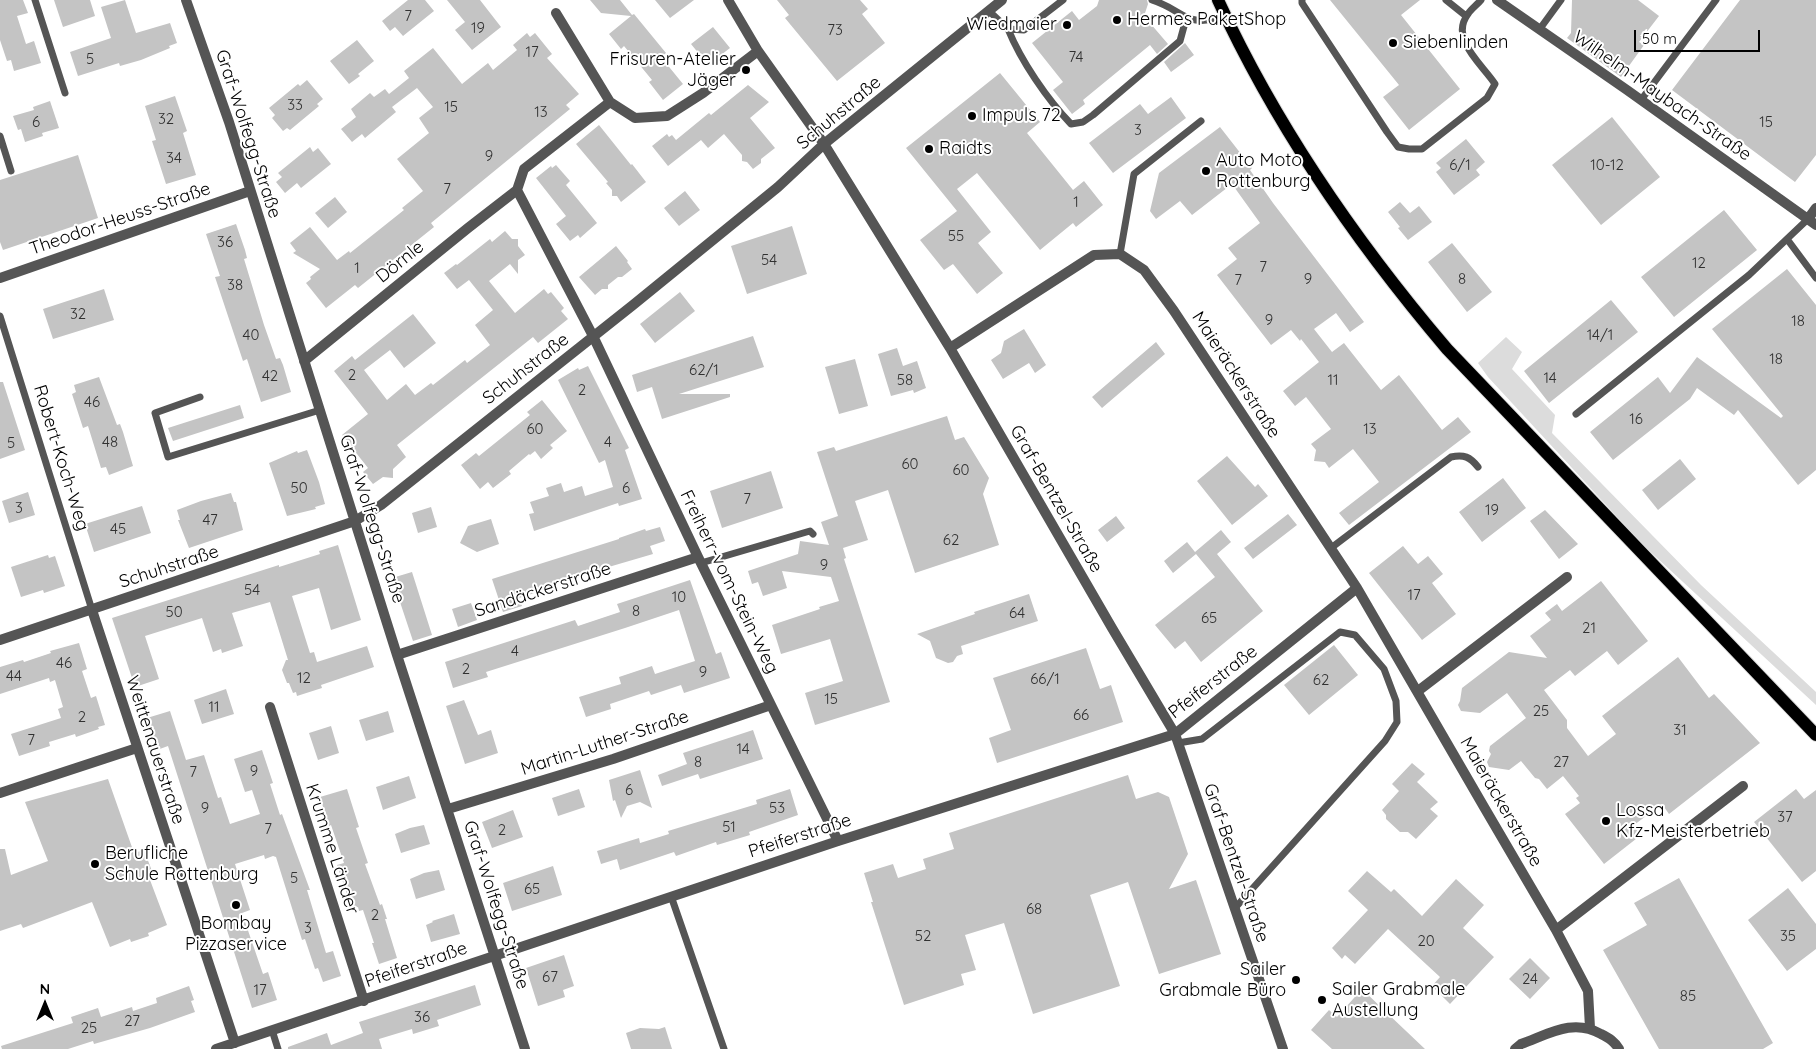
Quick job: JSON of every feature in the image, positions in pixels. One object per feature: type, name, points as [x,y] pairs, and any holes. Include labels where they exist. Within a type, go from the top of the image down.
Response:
[{"type":"main road","points":[[1218,0],[1265,93],[1301,155],[1355,234],[1412,309],[1447,349],[1816,735]]},
{"type":"street","name":"Graf-Wolfegg-Straße","points":[[186,0],[229,122],[397,655],[525,1049]]},
{"type":"street","name":"Graf-Bentzel-Straße","points":[[728,0],[758,51],[824,144],[950,348],[1177,738],[1283,1049]]},
{"type":"street","name":"Schuhstraße","points":[[0,640],[356,521],[381,505],[778,187],[824,144],[1002,0]]},
{"type":"street","name":"Wilhelm-Maybach-Straße","points":[[1497,0],[1812,222]]},
{"type":"street","points":[[556,13],[610,102],[635,118],[667,116],[703,93],[758,51]]},
{"type":"street","points":[[593,336],[517,190],[524,169],[610,102]]},
{"type":"street","name":"Dörnle","points":[[304,360],[517,190]]},
{"type":"street","name":"Theodor-Heuss-Straße","points":[[0,278],[250,191]]},
{"type":"street","points":[[1812,222],[1816,208]]},
{"type":"street","points":[[950,348],[1094,255],[1120,254]]},
{"type":"street","name":"Maieräckerstraße","points":[[1120,254],[1144,270],[1174,311],[1357,588],[1556,930],[1588,991],[1590,1028]]},
{"type":"street","name":"Freiherr-vom-Stein-Weg","points":[[593,336],[700,560],[838,841]]},
{"type":"street","name":"Sandäckerstraße","points":[[397,655],[700,560]]},
{"type":"street","points":[[1418,692],[1567,576]]},
{"type":"street","name":"Pfeiferstraße","points":[[216,1049],[838,841],[1177,738],[1357,588]]},
{"type":"street","name":"Weittenauerstraße","points":[[92,610],[235,1043]]},
{"type":"street","name":"Martin-Luther-Straße","points":[[448,809],[613,759],[771,705]]},
{"type":"street","name":"Krumme Länder","points":[[270,707],[364,1001]]},
{"type":"street","points":[[0,793],[137,748]]},
{"type":"street","points":[[1556,930],[1743,786]]},
{"type":"street","points":[[1515,1049],[1522,1044],[1568,1026],[1590,1028],[1614,1042],[1619,1049]]},
{"type":"lane","points":[[35,0],[65,93]]},
{"type":"lane","points":[[1008,28],[1024,30],[1063,0]]},
{"type":"lane","points":[[1152,0],[1161,3],[1186,19],[1206,21],[1226,16]]},
{"type":"lane","points":[[1302,0],[1317,27],[1387,132],[1398,147],[1409,149],[1422,149],[1487,98],[1495,84],[1467,48],[1461,34],[1466,16],[1481,0]]},
{"type":"lane","points":[[1446,0],[1466,16]]},
{"type":"lane","points":[[1539,30],[1561,0]]},
{"type":"lane","points":[[1641,100],[1716,0]]},
{"type":"lane","points":[[989,10],[1008,28],[1022,59],[1059,111],[1071,124],[1083,122],[1093,115],[1174,47],[1180,41],[1186,19]]},
{"type":"lane","points":[[1120,254],[1134,174],[1201,121]]},
{"type":"lane","points":[[0,136],[11,171]]},
{"type":"lane","points":[[1576,414],[1749,275],[1787,239],[1812,222]]},
{"type":"lane","points":[[1787,239],[1816,278]]},
{"type":"lane","name":"Robert-Koch-Weg","points":[[0,316],[92,610]]},
{"type":"lane","points":[[200,397],[155,413],[168,457],[320,410]]},
{"type":"lane","points":[[1331,548],[1451,457],[1462,454],[1472,459],[1478,467]]},
{"type":"lane","points":[[700,560],[810,531],[813,534]]},
{"type":"lane","points":[[1177,738],[1202,739],[1340,632],[1355,635],[1384,669],[1396,701],[1397,722],[1385,741],[1235,908]]},
{"type":"lane","points":[[671,896],[724,1049]]},
{"type":"lane","points":[[272,1030],[278,1049]]},
{"type":"shaded area","points":[[1506,337],[1522,352],[1512,369],[1555,415],[1552,433],[1701,585],[1816,692],[1816,705],[1643,545],[1488,377],[1478,363]]},
{"type":"building","points":[[0,0],[23,0],[28,13],[17,16],[26,44],[34,41],[41,63],[14,71],[11,60],[7,61],[0,40]]},
{"type":"building","points":[[54,0],[90,0],[95,16],[63,27]]},
{"type":"building","points":[[125,0],[136,33],[170,23],[177,43],[169,46],[170,48],[141,60],[120,66],[119,63],[78,76],[70,52],[111,38],[101,7]]},
{"type":"building","points":[[408,0],[425,0],[434,11],[403,36],[395,27],[390,31],[382,21]]},
{"type":"building","points":[[447,0],[480,0],[501,27],[472,50],[455,30],[465,22]]},
{"type":"building","points":[[590,0],[620,0],[666,53],[661,57],[683,84],[663,100],[649,82],[652,80],[624,46],[621,49],[609,34],[631,16],[601,13]]},
{"type":"building","points":[[655,0],[694,0],[670,18]]},
{"type":"building","points":[[777,0],[860,0],[868,9],[862,14],[885,43],[837,81],[785,18],[789,15]]},
{"type":"building","points":[[1099,0],[1147,0],[1148,4],[1144,16],[1168,44],[1157,54],[1150,45],[1083,100],[1085,104],[1072,114],[1053,90],[1063,82],[1032,43],[1072,11],[1079,20],[1097,6]]},
{"type":"building","points":[[1330,0],[1420,0],[1401,15],[1460,89],[1409,130],[1383,97],[1399,85]]},
{"type":"building","points":[[1572,0],[1638,0],[1659,16],[1639,42],[1644,45],[1621,77],[1567,38],[1571,33]]},
{"type":"building","points":[[1740,0],[1816,0],[1816,155],[1795,182],[1672,90]]},
{"type":"building","points":[[713,27],[730,48],[708,65],[691,44]]},
{"type":"building","points":[[527,33],[530,37],[535,33],[552,54],[547,58],[579,94],[566,105],[570,109],[431,223],[434,227],[358,288],[355,285],[326,308],[306,283],[320,269],[293,253],[296,251],[290,243],[310,227],[337,260],[349,251],[350,253],[404,210],[402,208],[423,191],[397,159],[429,133],[419,118],[433,107],[417,88],[392,107],[396,112],[365,138],[362,134],[352,142],[341,129],[356,117],[351,109],[370,93],[374,97],[385,89],[389,94],[409,78],[404,71],[433,48],[462,84],[488,63],[493,70],[517,50],[513,45]]},
{"type":"building","points":[[357,40],[374,61],[358,74],[360,76],[349,84],[330,61]]},
{"type":"building","points":[[1185,43],[1194,55],[1171,72],[1164,62]]},
{"type":"building","points":[[1000,73],[1040,122],[1027,133],[1073,190],[1084,181],[1103,205],[1076,227],[1073,223],[1040,250],[977,173],[957,189],[991,232],[978,243],[1003,273],[977,294],[953,264],[944,270],[920,240],[957,211],[906,148]]},
{"type":"building","points":[[307,80],[323,99],[317,104],[319,106],[290,130],[287,128],[283,131],[272,118],[275,115],[269,108],[298,84],[300,86]]},
{"type":"building","points":[[748,85],[769,102],[750,118],[775,148],[761,159],[761,163],[753,169],[747,162],[742,161],[742,155],[724,134],[708,148],[701,140],[668,166],[652,146],[667,134],[669,137],[672,135],[676,140]]},
{"type":"building","points":[[175,96],[187,131],[183,133],[196,175],[166,184],[152,141],[156,140],[145,106]]},
{"type":"building","points":[[1171,97],[1186,118],[1113,173],[1089,143],[1140,104],[1148,114]]},
{"type":"building","points":[[50,101],[59,128],[42,133],[43,136],[25,142],[21,129],[18,130],[13,116],[34,110],[33,107]]},
{"type":"building","points":[[1612,117],[1660,177],[1601,225],[1552,165]]},
{"type":"building","points":[[599,125],[646,182],[621,202],[617,196],[612,196],[612,190],[606,183],[608,182],[576,144]]},
{"type":"building","points":[[1220,127],[1252,168],[1250,170],[1273,203],[1364,322],[1350,332],[1336,313],[1314,329],[1332,352],[1344,343],[1381,390],[1399,375],[1442,430],[1458,417],[1471,432],[1349,525],[1339,513],[1379,482],[1353,449],[1329,468],[1325,462],[1314,461],[1316,450],[1311,444],[1331,429],[1306,397],[1295,406],[1283,391],[1319,362],[1301,339],[1300,341],[1291,330],[1271,345],[1217,275],[1237,259],[1228,248],[1260,223],[1232,184],[1192,215],[1180,201],[1156,219],[1150,211],[1159,173]]},
{"type":"building","points":[[1466,139],[1485,162],[1476,170],[1480,175],[1454,195],[1436,172],[1441,168],[1436,163]]},
{"type":"building","points":[[310,147],[313,152],[318,148],[331,164],[301,188],[297,183],[285,193],[276,182],[282,177],[278,173]]},
{"type":"building","points":[[78,155],[98,218],[3,250],[0,242],[0,180]]},
{"type":"building","points":[[556,165],[570,181],[566,185],[597,223],[580,238],[578,235],[570,241],[556,224],[566,216],[536,178],[551,166],[552,168]]},
{"type":"building","points":[[685,191],[700,210],[679,226],[664,208]]},
{"type":"building","points":[[335,197],[347,212],[328,228],[315,213]]},
{"type":"building","points":[[1400,202],[1410,213],[1419,206],[1432,222],[1408,240],[1388,212]]},
{"type":"building","points":[[1724,210],[1757,250],[1674,317],[1641,277]]},
{"type":"building","points":[[236,224],[245,250],[247,258],[244,259],[264,325],[276,359],[280,358],[283,365],[291,392],[261,402],[247,359],[243,361],[215,277],[220,276],[206,234]]},
{"type":"building","points":[[792,226],[807,274],[747,294],[731,246]]},
{"type":"building","points":[[505,231],[512,239],[518,239],[518,246],[525,255],[518,260],[518,274],[510,264],[489,281],[515,313],[544,289],[548,294],[551,292],[564,308],[561,311],[568,319],[538,343],[533,337],[397,445],[406,457],[393,469],[393,478],[383,477],[373,484],[363,472],[368,468],[342,435],[368,414],[334,371],[352,356],[355,360],[413,314],[436,343],[404,368],[390,350],[364,370],[387,400],[406,384],[415,395],[431,383],[433,385],[465,360],[467,363],[490,345],[475,325],[493,310],[469,280],[457,289],[444,273],[490,239],[492,242]]},
{"type":"building","points":[[1452,243],[1492,292],[1467,312],[1428,262]]},
{"type":"building","points":[[616,246],[632,269],[608,285],[608,289],[602,289],[595,295],[579,277]]},
{"type":"building","points":[[1787,269],[1816,305],[1816,470],[1798,485],[1738,410],[1734,415],[1697,388],[1690,399],[1613,460],[1590,432],[1658,377],[1670,393],[1697,357],[1781,418],[1783,416],[1712,329]]},
{"type":"building","points":[[104,289],[114,320],[53,339],[43,309]]},
{"type":"building","points":[[680,292],[695,311],[655,343],[640,324]]},
{"type":"building","points":[[1611,300],[1638,332],[1549,403],[1524,371]]},
{"type":"building","points":[[1024,329],[1046,365],[1035,373],[1029,363],[1003,379],[991,360],[1001,353],[1004,341]]},
{"type":"building","points":[[753,336],[764,367],[679,394],[730,394],[730,397],[662,419],[652,387],[637,392],[632,375]]},
{"type":"building","points":[[1156,342],[1165,354],[1102,408],[1092,397]]},
{"type":"building","points":[[897,348],[903,366],[917,361],[926,388],[914,393],[913,390],[891,396],[878,354]]},
{"type":"building","points":[[855,359],[868,406],[839,414],[825,367]]},
{"type":"building","points":[[588,366],[629,448],[625,450],[642,499],[619,506],[618,503],[534,531],[529,514],[534,513],[530,502],[549,496],[546,488],[561,483],[564,492],[582,486],[585,496],[613,487],[605,460],[599,463],[558,380],[578,368],[579,370]]},
{"type":"building","points":[[99,377],[117,425],[120,424],[133,466],[109,475],[106,467],[101,468],[88,426],[83,428],[72,394],[76,392],[74,385]]},
{"type":"building","points":[[0,382],[3,382],[25,450],[0,459]]},
{"type":"building","points":[[542,400],[567,431],[550,445],[553,448],[541,459],[535,451],[509,471],[511,474],[493,488],[488,482],[480,489],[461,465],[476,453],[479,456],[530,415],[527,412]]},
{"type":"building","points":[[240,405],[244,418],[173,441],[168,428]]},
{"type":"building","points":[[947,416],[955,440],[964,437],[989,478],[983,494],[999,545],[915,573],[888,490],[855,501],[868,540],[843,548],[846,558],[844,559],[890,702],[815,725],[805,693],[843,681],[830,639],[781,654],[772,625],[839,601],[831,577],[782,571],[787,588],[763,596],[758,582],[752,584],[748,571],[798,554],[800,541],[829,545],[821,522],[838,516],[817,452],[834,447],[836,451]]},
{"type":"building","points":[[307,450],[325,504],[315,507],[316,509],[287,516],[269,463],[297,451],[298,453]]},
{"type":"building","points":[[1227,456],[1255,487],[1258,484],[1268,496],[1232,525],[1197,481]]},
{"type":"building","points":[[1680,459],[1696,479],[1658,510],[1642,490]]},
{"type":"building","points":[[771,471],[783,508],[722,528],[710,491]]},
{"type":"building","points":[[1503,478],[1526,508],[1482,542],[1459,512]]},
{"type":"building","points":[[28,492],[35,515],[9,523],[2,501]]},
{"type":"building","points":[[231,493],[234,502],[236,502],[243,530],[189,548],[178,520],[180,520],[177,510]]},
{"type":"building","points":[[142,506],[151,533],[94,552],[85,524]]},
{"type":"building","points":[[431,507],[437,527],[418,533],[412,513]]},
{"type":"building","points":[[1545,510],[1578,544],[1559,559],[1530,521]]},
{"type":"building","points":[[1288,514],[1297,525],[1253,559],[1244,548]]},
{"type":"building","points":[[1116,516],[1125,528],[1107,542],[1098,530]]},
{"type":"building","points":[[491,519],[499,544],[477,552],[460,543],[468,526]]},
{"type":"building","points":[[660,527],[665,541],[650,546],[653,554],[554,583],[555,586],[519,598],[522,606],[503,612],[492,579],[645,529],[646,531]]},
{"type":"building","points":[[1221,530],[1231,542],[1217,554],[1263,611],[1201,662],[1185,641],[1175,649],[1155,625],[1215,577],[1196,554],[1173,573],[1164,561],[1187,542],[1195,552]]},
{"type":"building","points":[[338,545],[361,620],[331,630],[319,588],[292,596],[310,653],[314,652],[317,662],[367,646],[374,667],[321,685],[322,688],[297,696],[296,692],[293,693],[289,683],[287,683],[282,670],[286,660],[288,660],[270,602],[232,613],[243,646],[222,653],[221,649],[213,652],[202,618],[145,636],[159,679],[135,687],[112,618],[279,565],[279,567],[320,554],[319,551]]},
{"type":"building","points":[[1403,546],[1418,564],[1428,556],[1443,574],[1432,583],[1456,614],[1422,640],[1369,573]]},
{"type":"building","points":[[48,555],[49,558],[55,556],[65,586],[44,593],[43,590],[21,597],[11,567]]},
{"type":"building","points":[[412,572],[432,635],[413,641],[392,578]]},
{"type":"building","points":[[690,580],[716,654],[721,652],[730,678],[684,693],[681,685],[651,695],[649,691],[610,704],[611,709],[586,717],[579,697],[621,684],[619,677],[652,666],[655,674],[695,661],[679,610],[486,672],[488,677],[453,688],[445,662],[575,620],[578,626],[620,612],[617,604]]},
{"type":"building","points":[[1601,581],[1648,641],[1618,665],[1607,651],[1575,676],[1570,670],[1544,690],[1567,720],[1567,728],[1588,756],[1616,734],[1602,716],[1678,657],[1709,698],[1714,694],[1760,743],[1669,814],[1662,804],[1634,825],[1641,835],[1604,864],[1565,814],[1580,803],[1576,798],[1579,796],[1563,776],[1547,789],[1521,761],[1509,770],[1489,767],[1487,762],[1491,754],[1489,751],[1490,746],[1526,718],[1507,693],[1480,713],[1461,711],[1458,705],[1462,688],[1509,652],[1547,658],[1530,636],[1551,620],[1545,613],[1557,604],[1562,611]]},
{"type":"building","points":[[1029,594],[1038,621],[961,646],[963,654],[957,656],[953,662],[948,663],[936,658],[930,641],[917,634],[975,614],[974,612]]},
{"type":"building","points":[[471,603],[477,620],[458,627],[452,609]]},
{"type":"building","points":[[79,643],[87,669],[82,671],[91,698],[96,696],[105,725],[76,737],[75,734],[49,742],[50,746],[19,756],[11,734],[61,718],[58,709],[63,707],[55,680],[50,682],[49,678],[0,694],[0,667],[23,660],[24,662],[51,653],[50,651]]},
{"type":"building","points":[[1334,645],[1358,675],[1309,715],[1284,685]]},
{"type":"building","points":[[1086,648],[1100,689],[1111,685],[1123,722],[997,763],[989,738],[1011,730],[993,678]]},
{"type":"building","points":[[226,689],[234,714],[202,724],[194,700]]},
{"type":"building","points":[[464,700],[478,735],[491,730],[498,753],[465,764],[446,706]]},
{"type":"building","points":[[170,711],[186,760],[204,755],[218,798],[221,797],[230,824],[260,814],[252,790],[245,792],[234,759],[262,750],[273,783],[270,784],[280,815],[282,814],[310,890],[307,890],[326,953],[333,951],[341,976],[323,982],[318,968],[315,969],[305,939],[302,940],[276,857],[273,856],[265,859],[264,855],[235,864],[250,910],[242,913],[263,974],[268,972],[277,1000],[252,1008],[168,746],[157,750],[147,718]]},
{"type":"building","points":[[388,711],[394,732],[366,741],[359,720]]},
{"type":"building","points":[[331,726],[339,753],[318,760],[309,733]]},
{"type":"building","points":[[753,730],[763,759],[700,779],[698,774],[662,786],[658,775],[687,764],[683,753]]},
{"type":"building","points":[[1412,763],[1425,774],[1417,782],[1438,802],[1430,809],[1438,816],[1416,839],[1408,832],[1400,832],[1386,819],[1386,815],[1382,810],[1399,791],[1392,784]]},
{"type":"building","points":[[640,770],[652,808],[640,802],[627,806],[621,818],[615,800],[613,801],[609,780]]},
{"type":"building","points":[[1128,775],[1136,799],[1158,792],[1169,797],[1188,854],[1169,889],[1196,880],[1221,954],[1159,974],[1128,882],[1090,895],[1120,986],[1033,1014],[1004,923],[965,935],[976,970],[961,974],[964,985],[904,1005],[871,902],[873,902],[864,873],[893,864],[898,878],[926,869],[923,859],[954,849],[949,833]]},
{"type":"building","points":[[409,776],[416,798],[383,810],[376,787]]},
{"type":"building","name":"Berufliche Schule Rottenburg","points":[[108,779],[134,853],[144,850],[155,879],[150,880],[167,925],[148,933],[149,936],[131,942],[130,939],[110,947],[92,902],[23,928],[21,924],[0,931],[0,849],[5,849],[11,875],[48,861],[25,802]]},
{"type":"building","points":[[347,789],[359,827],[356,828],[368,863],[365,864],[380,905],[382,904],[397,958],[379,964],[363,910],[359,911],[358,907],[352,909],[337,865],[344,863],[320,797]]},
{"type":"building","points":[[579,789],[585,807],[558,816],[552,798]]},
{"type":"building","points":[[790,789],[798,815],[749,832],[750,835],[717,845],[716,842],[676,856],[674,852],[620,870],[617,859],[601,864],[597,851],[639,838],[640,843],[669,834],[668,831],[757,804],[756,800]]},
{"type":"building","points":[[1796,789],[1804,799],[1816,790],[1816,871],[1802,882],[1754,822]]},
{"type":"building","points":[[513,810],[523,837],[492,848],[482,822]]},
{"type":"building","points":[[424,825],[430,844],[401,853],[395,834]]},
{"type":"building","points":[[553,866],[562,895],[512,911],[503,883]]},
{"type":"building","points":[[439,870],[445,890],[416,899],[410,879],[424,873]]},
{"type":"building","points":[[1367,871],[1391,892],[1394,889],[1422,916],[1456,879],[1484,905],[1463,928],[1494,957],[1450,1004],[1432,986],[1440,977],[1388,929],[1355,964],[1345,955],[1342,959],[1332,948],[1368,910],[1348,891]]},
{"type":"building","points":[[1679,878],[1773,1043],[1763,1049],[1659,1049],[1603,950],[1647,925],[1634,903]]},
{"type":"building","points":[[1788,888],[1816,924],[1816,949],[1787,971],[1748,920]]},
{"type":"building","points":[[454,914],[460,934],[431,942],[426,925],[432,921]]},
{"type":"building","points":[[564,955],[574,986],[563,990],[565,997],[538,1006],[526,968]]},
{"type":"building","points":[[1530,958],[1550,978],[1530,999],[1509,979]]},
{"type":"building","points":[[475,985],[481,1005],[437,1020],[439,1026],[413,1034],[412,1029],[379,1039],[382,1049],[288,1049],[288,1047],[327,1033],[331,1045],[363,1033],[359,1022]]},
{"type":"building","points":[[189,986],[194,1000],[191,1001],[195,1012],[150,1028],[94,1044],[93,1041],[68,1049],[2,1049],[1,1046],[73,1023],[71,1017],[98,1008],[101,1017],[132,1007],[133,1011],[157,1003],[156,998]]},
{"type":"building","points":[[1362,989],[1425,1049],[1332,1049],[1311,1030],[1329,1010],[1337,1017]]},
{"type":"building","points":[[665,1027],[672,1049],[631,1049],[626,1033],[640,1028],[659,1029]]},
{"type":"place","name":"Hermes PaketShop","points":[[1117,20]]},
{"type":"place","name":"Wiedmaier","points":[[1067,25]]},
{"type":"place","name":"Siebenlinden","points":[[1393,43]]},
{"type":"place","name":"Frisuren-Atelier Jäger","points":[[746,70]]},
{"type":"place","name":"Impuls 72","points":[[972,116]]},
{"type":"place","name":"Raidts","points":[[929,149]]},
{"type":"place","name":"Auto Moto Rottenburg","points":[[1206,171]]},
{"type":"place","name":"Lossa Kfz-Meisterbetrieb","points":[[1606,821]]},
{"type":"place","name":"Berufliche Schule Rottenburg","points":[[95,864]]},
{"type":"place","name":"Bombay Pizzaservice","points":[[236,905]]},
{"type":"place","name":"Sailer Grabmale Büro","points":[[1296,980]]},
{"type":"place","name":"Sailer Grabmale Austellung","points":[[1322,1000]]}]
